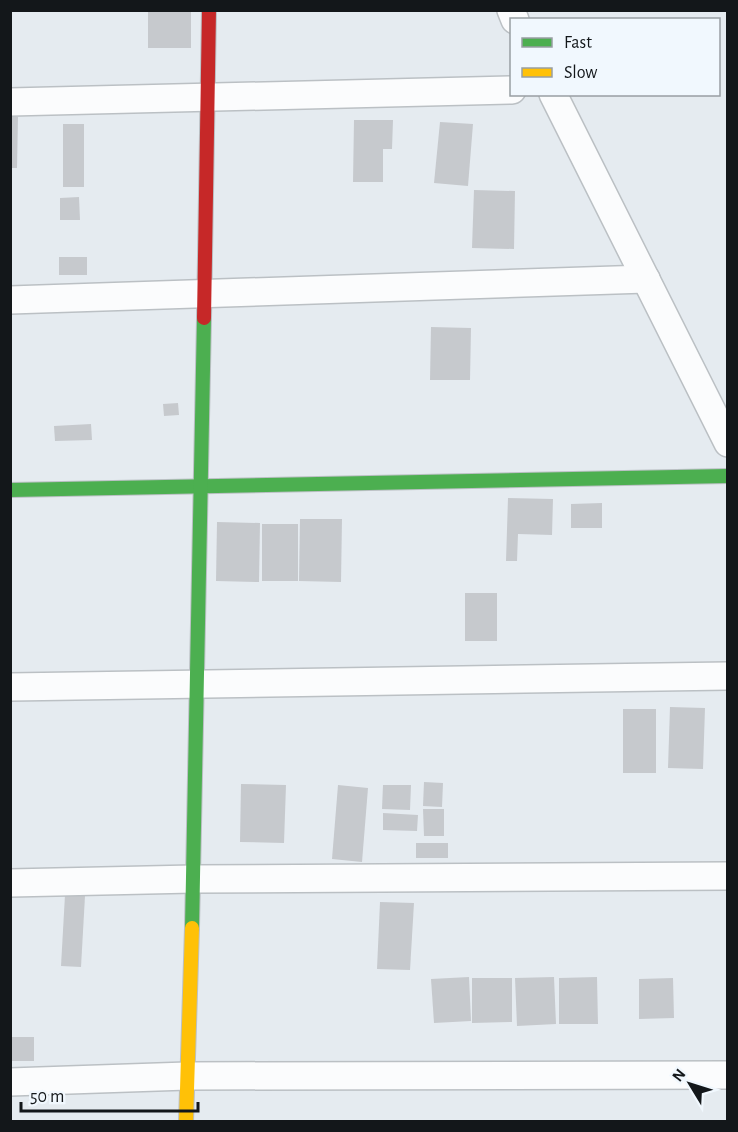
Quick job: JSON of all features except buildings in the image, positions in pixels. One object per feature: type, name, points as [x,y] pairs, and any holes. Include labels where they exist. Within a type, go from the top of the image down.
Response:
[{"type":"street","points":[[186,1122],[210,10]]},
{"type":"street","points":[[10,102],[510,90]]},
{"type":"street","points":[[554,96],[728,443]]},
{"type":"street","points":[[10,300],[204,296],[646,279]]},
{"type":"street","points":[[10,490],[728,476]]},
{"type":"street","points":[[10,687],[728,676]]},
{"type":"street","points":[[10,883],[193,879],[728,876]]},
{"type":"street","points":[[10,1082],[187,1077],[728,1075]]},
{"type":"traffic: fast","points":[[192,928],[204,318]]},
{"type":"traffic: fast","points":[[10,490],[728,476]]},
{"type":"traffic: slow","points":[[186,1122],[192,928]]},
{"type":"traffic: jam","points":[[204,318],[209,10]]}]
